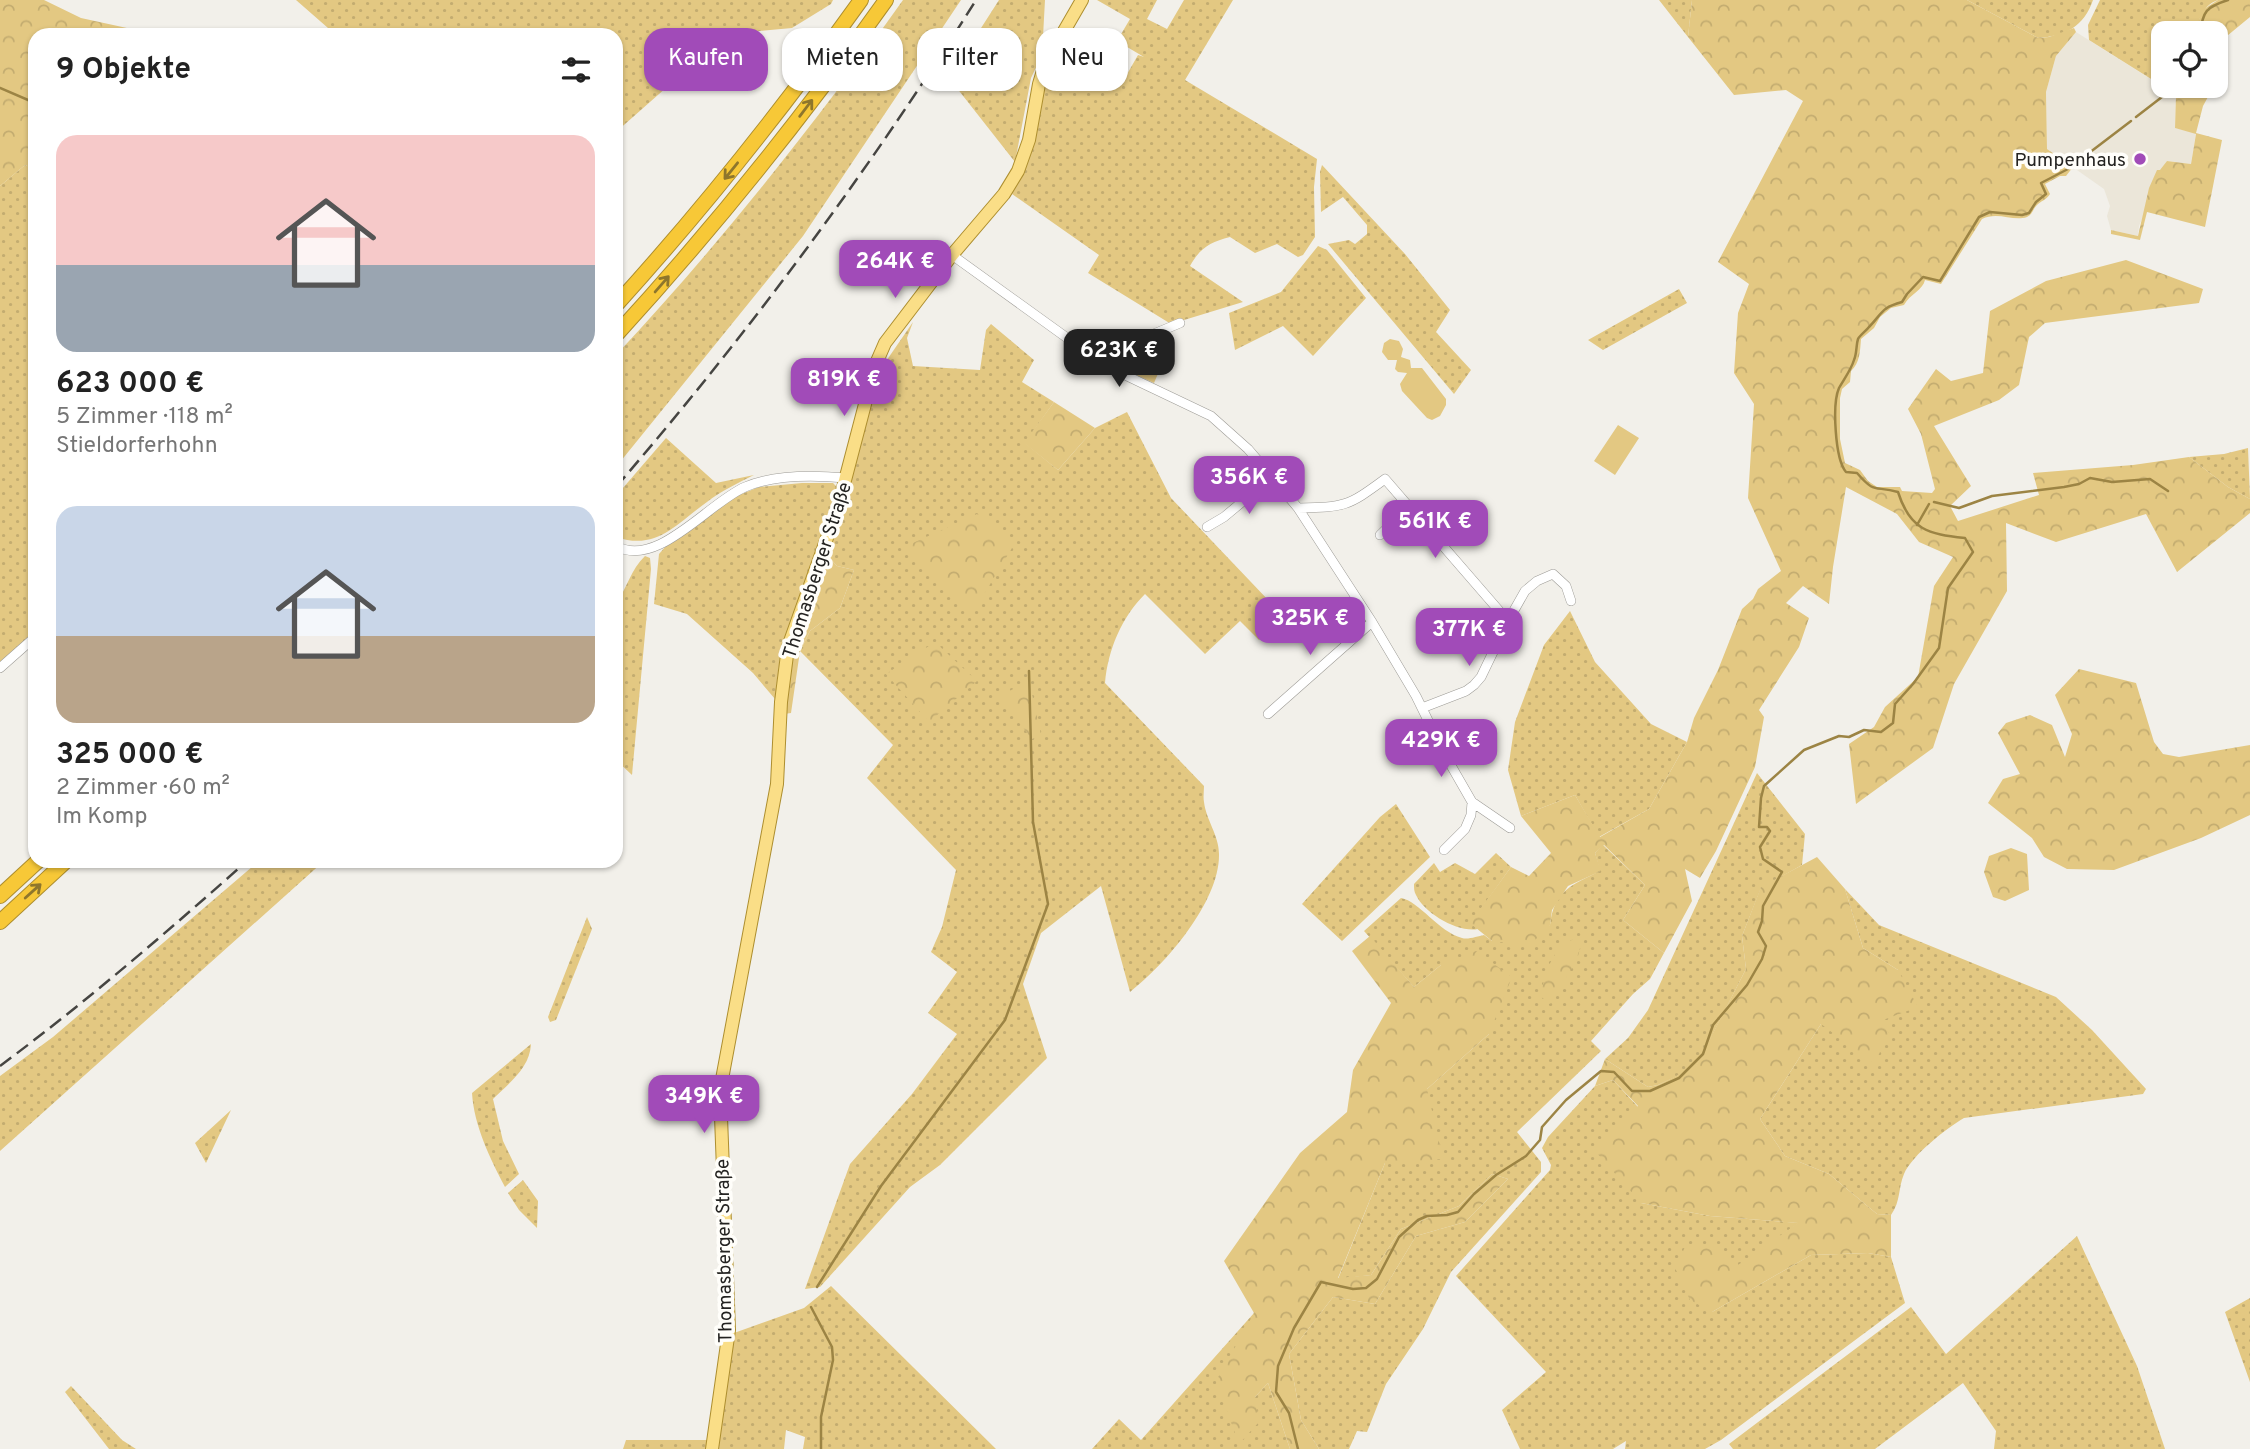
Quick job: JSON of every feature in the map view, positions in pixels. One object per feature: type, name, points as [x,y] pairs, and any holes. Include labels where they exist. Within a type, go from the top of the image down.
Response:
[{"type":"highway","points":[[623,297],[766,128],[861,0]]},
{"type":"highway","points":[[623,327],[781,141],[886,0]]},
{"type":"highway","points":[[0,896],[30,868]]},
{"type":"highway","points":[[0,922],[58,868]]},
{"type":"main road","name":"Thomasberger Straße","points":[[712,1449],[729,1330],[720,1090],[777,784],[781,702],[788,647],[821,561],[875,366],[885,343],[952,255],[1004,194],[1018,172],[1029,140],[1045,64],[1082,0]]},
{"type":"street","points":[[952,255],[1106,366],[1211,416],[1248,449],[1298,508],[1372,622],[1472,802],[1510,828]]},
{"type":"street","points":[[1125,375],[1139,344],[1156,333],[1181,324]]},
{"type":"street","points":[[623,549],[634,553],[655,548],[725,497],[747,486],[768,480],[825,476],[846,478]]},
{"type":"street","points":[[1207,527],[1224,517],[1272,477]]},
{"type":"street","points":[[1298,508],[1336,508],[1355,501],[1385,479],[1508,621]]},
{"type":"street","points":[[1380,536],[1409,507]]},
{"type":"street","points":[[1422,708],[1466,691],[1474,685],[1481,677],[1525,591],[1537,580],[1553,574],[1566,586],[1571,601]]},
{"type":"street","points":[[1268,715],[1372,622]]},
{"type":"street","points":[[0,668],[28,643]]},
{"type":"street","points":[[1444,850],[1465,830],[1471,816],[1472,802]]},
{"type":"shaded area","points":[[2076,32],[2151,79],[2151,98],[2176,98],[2175,128],[2196,133],[2191,164],[2167,161],[2139,226],[2138,236],[2111,230],[2107,216],[2110,206],[2104,189],[2047,149],[2046,92],[2056,56]]},
{"type":"green space","points":[[0,0],[44,0],[81,18],[127,28],[28,28],[28,166],[25,165],[0,186]]},
{"type":"green space","points":[[296,0],[833,0],[831,4],[792,28],[768,30],[768,28],[644,28],[644,91],[662,91],[623,126],[623,28],[328,28]]},
{"type":"green space","points":[[903,0],[961,0],[942,28],[917,28],[917,66],[903,87],[903,28],[883,28]]},
{"type":"green space","points":[[999,0],[1045,0],[1043,28],[1036,28],[1036,68],[1031,78],[1015,162],[959,91],[1022,91],[1022,28],[981,28]]},
{"type":"green space","points":[[1097,0],[1157,0],[1147,19],[1167,29],[1184,0],[1233,0],[1185,80],[1317,159],[1314,187],[1315,237],[1303,255],[1298,257],[1277,244],[1255,253],[1230,237],[1217,241],[1206,247],[1190,266],[1243,302],[1171,324],[1088,273],[1099,255],[1012,194],[1034,145],[1044,91],[1128,91],[1128,72],[1138,55],[1144,57],[1128,48],[1128,28],[1125,28],[1130,19]]},
{"type":"green space","points":[[1659,0],[1692,0],[1688,37]]},
{"type":"green space","points":[[1692,0],[1967,0],[2038,38],[2074,28],[2076,32],[2056,56],[2046,92],[2047,149],[2073,167],[2066,176],[2060,176],[2045,184],[2050,194],[2027,217],[1994,216],[1982,219],[1941,284],[1925,280],[1922,287],[1904,305],[1891,308],[1861,339],[1858,361],[1851,371],[1850,382],[1842,389],[1840,398],[1840,439],[1845,463],[1860,470],[1868,481],[1877,487],[1900,487],[1902,491],[1932,493],[1935,489],[1921,434],[1908,409],[1936,369],[1951,381],[1983,373],[1990,311],[2046,281],[2126,260],[2203,289],[2199,303],[2045,323],[2029,337],[2019,385],[1999,400],[1934,426],[1971,486],[1950,506],[1958,521],[2039,495],[2033,473],[2133,465],[2189,457],[2228,487],[2250,499],[2250,513],[2177,572],[2146,514],[2056,542],[2006,523],[2007,591],[1954,684],[1933,748],[1856,804],[1849,744],[1874,727],[1885,707],[1918,677],[1934,586],[1953,557],[1919,542],[1897,514],[1846,487],[1829,604],[1803,586],[1786,603],[1809,618],[1799,647],[1759,710],[1764,717],[1755,767],[1716,851],[1700,878],[1685,869],[1692,901],[1664,953],[1623,920],[1645,885],[1604,845],[1595,853],[1601,871],[1568,886],[1552,910],[1550,925],[1529,946],[1492,941],[1470,923],[1511,867],[1529,876],[1551,853],[1521,816],[1575,795],[1600,837],[1649,809],[1687,742],[1694,718],[1718,670],[1742,609],[1753,599],[1758,589],[1781,571],[1748,498],[1754,404],[1734,373],[1738,313],[1749,284],[1718,262],[1803,101],[1786,90],[1734,95],[1688,37]]},
{"type":"green space","points":[[1967,0],[2093,0],[2084,17],[2072,28],[2057,35],[2038,38]]},
{"type":"green space","points":[[2100,0],[2218,0],[2205,9],[2199,21],[2151,21],[2151,79],[2089,40],[2088,25]]},
{"type":"green space","points":[[2218,0],[2250,0],[2250,17],[2228,35],[2228,21],[2199,21],[2201,11]]},
{"type":"green space","points":[[837,91],[900,91],[803,236],[623,458],[623,347],[766,182]]},
{"type":"green space","points":[[2176,98],[2207,98],[2196,133],[2222,140],[2205,227],[2147,212],[2140,240],[2111,234],[2111,230],[2138,236],[2149,188],[2157,170],[2167,161],[2191,164],[2196,134],[2175,128]]},
{"type":"green space","points":[[25,165],[28,166],[28,639],[0,664],[0,186]]},
{"type":"green space","points":[[1322,165],[1405,254],[1450,310],[1436,332],[1471,370],[1454,394],[1328,244],[1349,240],[1355,244],[1367,234],[1367,225],[1343,197],[1321,212]]},
{"type":"green space","points":[[1318,246],[1327,250],[1366,298],[1313,356],[1283,326],[1235,350],[1229,313],[1281,292]]},
{"type":"green space","points":[[1679,289],[1687,303],[1603,350],[1588,340]]},
{"type":"green space","points":[[913,322],[907,338],[913,366],[980,370],[986,330],[991,324],[1034,360],[1022,382],[1054,402],[1025,443],[1058,470],[1095,428],[1127,412],[1171,498],[1270,602],[1277,623],[1259,640],[1240,621],[1205,654],[1145,594],[1129,613],[1113,646],[1105,683],[1204,786],[1205,809],[1217,840],[1219,854],[1211,891],[1201,911],[1174,948],[1130,992],[1101,886],[1041,933],[1023,984],[1047,1058],[940,1165],[910,1187],[820,1287],[805,1289],[850,1164],[912,1094],[957,1034],[928,1013],[957,972],[931,952],[942,927],[956,870],[867,778],[893,745],[800,651],[810,631],[840,608],[854,570],[837,566],[827,555],[880,370]]},
{"type":"green space","points":[[1390,339],[1399,341],[1403,349],[1401,357],[1410,360],[1411,368],[1422,368],[1446,399],[1440,416],[1432,420],[1427,418],[1402,391],[1400,384],[1407,373],[1398,372],[1395,369],[1397,360],[1388,360],[1382,352],[1384,343]]},
{"type":"green space","points":[[1140,355],[1163,362],[1154,383],[1136,375],[1133,370]]},
{"type":"green space","points":[[1054,402],[1095,428],[1058,470],[1024,443]]},
{"type":"green space","points":[[1618,425],[1639,438],[1615,475],[1594,461]]},
{"type":"green space","points":[[666,438],[716,483],[754,475],[718,494],[665,533],[643,541],[623,538],[623,488]]},
{"type":"green space","points":[[2248,448],[2250,499],[2228,487],[2189,457],[2224,454]]},
{"type":"green space","points":[[833,483],[839,489],[780,658],[775,699],[753,673],[687,614],[654,604],[659,554],[715,509],[739,495],[759,487]]},
{"type":"green space","points":[[977,514],[1015,543],[972,614],[904,547]]},
{"type":"green space","points":[[827,555],[837,566],[854,570],[840,608],[810,631],[800,651],[791,713],[784,714],[789,663]]},
{"type":"green space","points":[[645,556],[650,558],[632,775],[623,767],[623,591]]},
{"type":"green space","points":[[1570,611],[1595,662],[1651,724],[1687,742],[1649,809],[1599,837],[1575,795],[1521,816],[1508,770],[1515,722],[1544,645]]},
{"type":"green space","points":[[935,642],[977,681],[929,722],[886,674]]},
{"type":"green space","points":[[2079,669],[2136,683],[2154,742],[2163,754],[2179,757],[2250,745],[2250,815],[2201,838],[2114,870],[2067,869],[2044,857],[2032,838],[1988,803],[2003,779],[2020,774],[1998,733],[2006,723],[2030,715],[2052,725],[2065,757],[2072,734],[2055,695]]},
{"type":"green space","points":[[1029,680],[1041,735],[1032,739],[999,697]]},
{"type":"green space","points":[[1757,773],[1805,834],[1802,865],[1761,888],[1742,936],[1746,969],[1696,1067],[1648,1087],[1605,1059],[1628,1038],[1648,1010]]},
{"type":"green space","points":[[1396,804],[1430,857],[1342,941],[1302,904],[1380,817]]},
{"type":"green space","points":[[1603,845],[1645,885],[1623,920],[1664,953],[1650,979],[1591,1041],[1601,1051],[1517,1132],[1541,1162],[1541,1172],[1451,1272],[1423,1329],[1386,1384],[1367,1432],[1357,1431],[1349,1449],[1319,1449],[1301,1420],[1289,1354],[1333,1297],[1375,1304],[1416,1236],[1465,1222],[1508,1179],[1492,1174],[1459,1206],[1401,1229],[1371,1275],[1338,1279],[1385,1163],[1427,1089],[1489,1034],[1441,965],[1414,987],[1364,931],[1401,898],[1415,905],[1445,930],[1464,938],[1484,935],[1492,941],[1550,925],[1560,896],[1573,885],[1600,871],[1595,853]]},
{"type":"green space","points":[[2011,848],[2027,854],[2029,890],[2005,901],[1993,897],[1984,872],[1989,856]]},
{"type":"green space","points":[[1496,853],[1511,867],[1471,923],[1478,929],[1461,928],[1442,920],[1426,908],[1415,894],[1414,884],[1434,863],[1440,872],[1455,863],[1475,874]]},
{"type":"green space","points":[[1817,857],[1845,889],[1863,948],[1898,970],[1918,1007],[1883,1020],[1889,1034],[1874,1064],[1821,1024],[1760,1119],[1785,1156],[1829,1174],[1877,1214],[1891,1215],[1891,1257],[1868,1253],[1811,1255],[1712,1312],[1690,1300],[1675,1268],[1685,1247],[1715,1244],[1738,1265],[1798,1223],[1710,1216],[1641,1203],[1596,1152],[1638,1106],[1613,1080],[1595,1086],[1605,1059],[1648,1087],[1658,1085],[1696,1066],[1746,969],[1742,936],[1761,887]]},
{"type":"green space","points":[[251,868],[316,868],[0,1151],[0,1076],[53,1037]]},
{"type":"green space","points":[[1845,889],[1879,925],[2056,997],[2092,1030],[2146,1089],[2143,1094],[1964,1118],[1914,1159],[1904,1174],[1891,1215],[1877,1214],[1829,1174],[1785,1156],[1760,1119],[1821,1024],[1883,1020],[1898,970],[1863,948]]},
{"type":"green space","points":[[587,917],[592,929],[556,1020],[550,1022],[548,1017]]},
{"type":"green space","points":[[1370,936],[1414,987],[1441,965],[1476,951],[1512,977],[1489,1034],[1427,1089],[1443,1159],[1385,1163],[1338,1278],[1371,1275],[1401,1229],[1459,1206],[1492,1174],[1508,1179],[1465,1222],[1416,1236],[1375,1304],[1333,1297],[1289,1354],[1301,1420],[1319,1449],[1290,1449],[1268,1383],[1255,1397],[1259,1422],[1239,1444],[1216,1381],[1254,1313],[1224,1261],[1300,1153],[1347,1112],[1353,1070],[1391,1003],[1352,951]]},
{"type":"green space","points":[[1583,936],[1577,960],[1550,1004],[1540,996],[1552,958],[1564,945]]},
{"type":"green space","points":[[531,1044],[523,1068],[493,1099],[503,1141],[519,1174],[505,1187],[479,1130],[472,1093]]},
{"type":"green space","points":[[1613,1080],[1638,1107],[1641,1203],[1710,1216],[1799,1223],[1738,1266],[1712,1312],[1811,1255],[1868,1253],[1891,1257],[1905,1303],[1721,1440],[1705,1449],[1625,1449],[1626,1441],[1613,1449],[1520,1449],[1502,1410],[1546,1372],[1456,1276],[1550,1170],[1551,1165],[1542,1148],[1548,1137],[1595,1086]]},
{"type":"green space","points":[[231,1110],[206,1163],[195,1143]]},
{"type":"green space","points":[[523,1180],[538,1201],[537,1228],[519,1210],[508,1193]]},
{"type":"green space","points":[[2077,1236],[2137,1366],[2165,1449],[1994,1449],[1996,1431],[1963,1383],[1875,1449],[1733,1449],[1729,1444],[1911,1307],[1946,1354]]},
{"type":"green space","points":[[831,1286],[996,1449],[803,1449],[805,1437],[786,1430],[784,1449],[717,1449],[734,1333],[804,1308]]},
{"type":"green space","points":[[2250,1298],[2250,1382],[2225,1312]]},
{"type":"green space","points":[[1254,1313],[1255,1397],[1268,1383],[1290,1449],[1092,1449],[1119,1419],[1141,1440]]},
{"type":"green space","points":[[71,1386],[122,1440],[136,1449],[109,1449],[65,1392]]},
{"type":"green space","points":[[626,1440],[710,1440],[709,1449],[623,1449]]},
{"type":"waterway","points":[[2203,21],[2207,11],[2228,0]]},
{"type":"waterway","points":[[0,88],[28,100]]},
{"type":"waterway","points":[[2136,117],[2161,98]]},
{"type":"waterway","points":[[1298,1449],[1289,1413],[1276,1392],[1278,1366],[1294,1328],[1321,1282],[1353,1289],[1366,1288],[1377,1279],[1399,1237],[1418,1220],[1427,1216],[1458,1212],[1496,1175],[1526,1156],[1540,1140],[1542,1127],[1566,1100],[1601,1071],[1614,1072],[1632,1091],[1650,1091],[1679,1078],[1703,1054],[1713,1025],[1747,985],[1766,946],[1758,932],[1763,906],[1782,872],[1763,859],[1760,847],[1770,831],[1767,827],[1759,827],[1764,786],[1804,750],[1839,736],[1849,737],[1864,730],[1881,732],[1893,723],[1895,704],[1939,648],[1948,588],[1973,552],[1965,538],[1922,528],[1908,515],[1898,492],[1872,487],[1857,473],[1846,472],[1842,465],[1836,431],[1837,396],[1853,364],[1858,339],[1886,309],[1902,302],[1923,277],[1940,281],[1979,217],[1990,212],[2022,215],[2029,213],[2036,202],[2046,194],[2041,183],[2068,169],[2131,121]]},
{"type":"waterway","points":[[1934,502],[1959,508],[1992,496],[2064,487],[2090,478],[2112,482],[2150,479],[2168,491]]},
{"type":"waterway","points":[[1917,525],[1929,504]]},
{"type":"waterway","points":[[817,1287],[881,1186],[1005,1020],[1048,904],[1033,822],[1029,671]]},
{"type":"waterway","points":[[811,1307],[832,1347],[833,1360],[821,1417],[821,1449]]},
{"type":"railway","points":[[623,479],[760,311],[850,189],[976,0]]},
{"type":"railway","points":[[0,1066],[126,966],[239,868]]},
{"type":"place","name":"Pumpenhaus","points":[[2140,159]]}]
